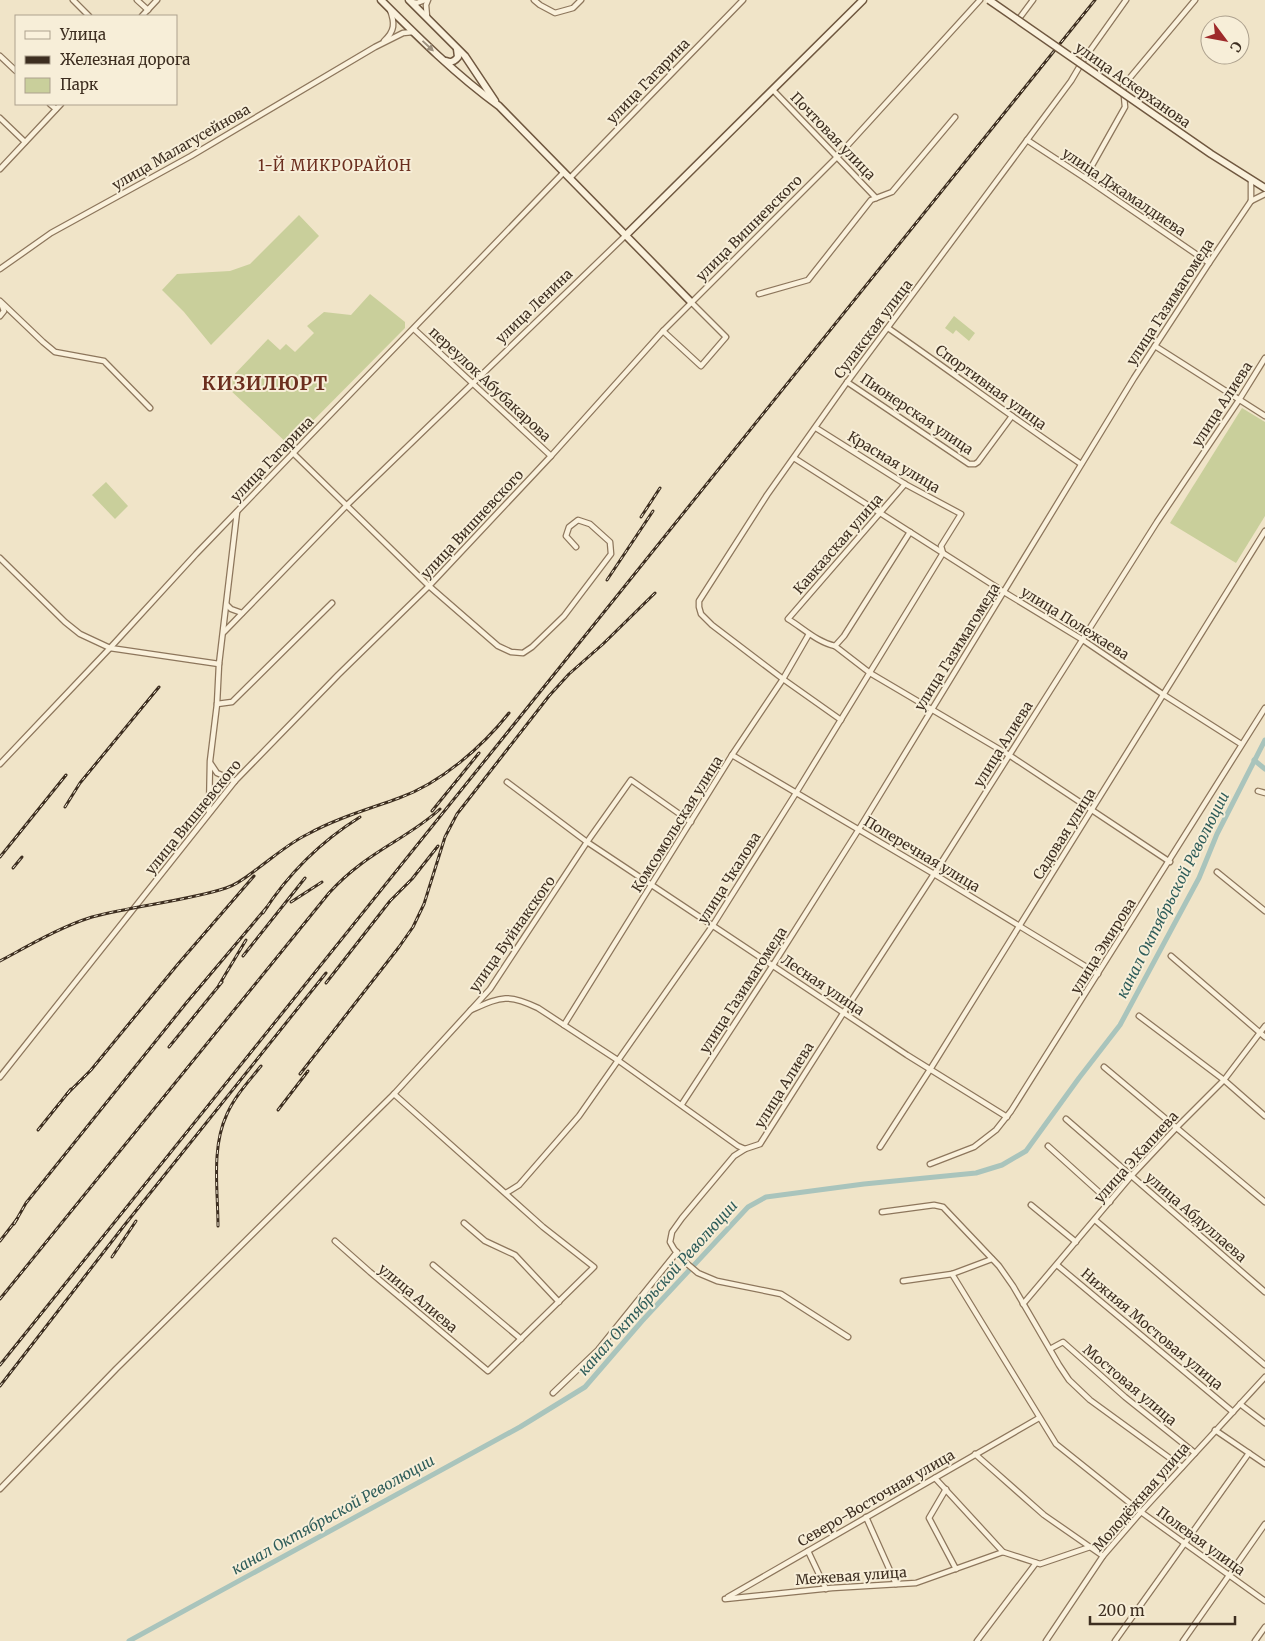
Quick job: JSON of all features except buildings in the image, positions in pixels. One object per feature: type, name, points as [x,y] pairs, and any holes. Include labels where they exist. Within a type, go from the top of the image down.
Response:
[{"type":"street","points":[[73,0],[88,15]]},
{"type":"street","points":[[137,0],[148,10]]},
{"type":"street","points":[[143,15],[157,0]]},
{"type":"street","points":[[381,0],[442,60],[499,106],[726,337],[701,366],[663,331]]},
{"type":"street","points":[[409,1],[417,3],[427,0],[427,18]]},
{"type":"street","points":[[534,0],[555,14],[573,8],[581,0]]},
{"type":"street","name":"улица Гагарина","points":[[570,178],[743,0]]},
{"type":"street","name":"улица Ленина","points":[[224,632],[348,505],[626,235],[863,0]]},
{"type":"street","name":"улица Аскерханова","points":[[989,0],[1211,154],[1265,188]]},
{"type":"street","points":[[1021,16],[1033,0]]},
{"type":"street","name":"Сулакская улица","points":[[783,679],[712,625],[701,614],[699,601],[767,496],[848,382],[1077,72],[1084,59],[1126,0]]},
{"type":"street","points":[[1085,178],[1125,107],[1123,86],[1195,0]]},
{"type":"street","points":[[409,1],[465,56],[499,106]]},
{"type":"street","name":"улица Вишневского","points":[[0,1077],[235,781],[338,675],[429,586],[663,331],[837,157],[980,1]]},
{"type":"street","points":[[375,48],[392,32],[394,21],[389,8]]},
{"type":"street","points":[[375,48],[403,33],[413,32]]},
{"type":"street","name":"улица Малагусейнова","points":[[0,269],[51,233],[191,156],[375,48]]},
{"type":"street","points":[[442,60],[448,62],[456,60],[458,57],[456,48]]},
{"type":"street","points":[[0,56],[15,70]]},
{"type":"street","name":"Почтовая улица","points":[[773,90],[876,198]]},
{"type":"street","points":[[51,105],[56,109]]},
{"type":"street","points":[[0,169],[60,105]]},
{"type":"street","points":[[759,294],[808,280],[871,200],[892,192],[955,117]]},
{"type":"street","points":[[0,118],[25,142]]},
{"type":"street","name":"улица Джамалдиева","points":[[1027,140],[1209,262]]},
{"type":"street","name":"улица Гагарина","points":[[0,764],[237,510],[564,172]]},
{"type":"street","points":[[1250,179],[1251,201]]},
{"type":"street","name":"улица Газимагомеда","points":[[682,1104],[859,829],[1155,346],[1251,201],[1265,194]]},
{"type":"street","points":[[0,301],[4,311],[0,316]]},
{"type":"street","points":[[0,301],[42,342],[55,352],[104,361],[150,408]]},
{"type":"street","name":"Спортивная улица","points":[[888,328],[1081,464]]},
{"type":"street","name":"переулок Абубакарова","points":[[414,329],[550,456]]},
{"type":"street","points":[[1155,346],[1265,416]]},
{"type":"street","name":"улица Алиева","points":[[745,1148],[751,1148],[760,1144],[1157,522],[1265,358]]},
{"type":"street","name":"Пионерская улица","points":[[848,382],[969,464],[978,462],[1012,416]]},
{"type":"street","name":"Красная улица","points":[[816,428],[905,484],[961,514]]},
{"type":"street","points":[[292,453],[348,505],[429,586],[498,646],[511,652],[522,653],[532,647],[564,616],[611,554],[610,542],[590,524],[578,520],[569,527],[566,536],[576,547]]},
{"type":"street","name":"улица Полежаева","points":[[794,458],[1083,640],[1241,744]]},
{"type":"street","name":"Кавказская улица","points":[[809,634],[788,619],[905,484]]},
{"type":"street","points":[[209,814],[210,761],[237,510]]},
{"type":"street","name":"улица Чкалова","points":[[506,1193],[518,1185],[579,1116],[713,925],[943,553],[941,546],[961,514]]},
{"type":"street","name":"Садовая улица","points":[[880,1147],[1020,926],[1265,531]]},
{"type":"street","points":[[835,646],[844,636],[910,532]]},
{"type":"street","points":[[0,558],[65,622],[80,634],[110,648],[219,664]]},
{"type":"street","points":[[217,704],[232,702],[332,603]]},
{"type":"street","points":[[227,605],[231,609],[242,613]]},
{"type":"street","points":[[809,634],[829,645],[835,646],[870,673],[1009,755],[1170,862]]},
{"type":"street","name":"Комсомольская улица","points":[[564,1025],[732,755],[783,679],[809,634]]},
{"type":"street","points":[[783,679],[841,720]]},
{"type":"street","name":"улица Эмирова","points":[[930,1164],[974,1147],[996,1130],[1007,1117],[1170,862],[1241,744],[1265,708]]},
{"type":"street","name":"Поперечная улица","points":[[732,755],[859,829],[1098,974]]},
{"type":"street","points":[[210,761],[217,773],[235,781]]},
{"type":"street","name":"улица Буйнакского","points":[[0,1489],[116,1369],[394,1094],[490,989],[587,842],[631,780],[691,822]]},
{"type":"street","name":"Лесная улица","points":[[507,782],[587,842],[653,884],[907,1055],[931,1068],[1007,1117]]},
{"type":"street","points":[[1258,791],[1265,793]]},
{"type":"street","points":[[1217,872],[1265,911]]},
{"type":"street","points":[[1171,956],[1265,1037]]},
{"type":"street","points":[[471,1010],[498,999],[512,998],[538,1008],[682,1104],[738,1146],[745,1148]]},
{"type":"street","points":[[1139,1016],[1224,1080],[1265,1116]]},
{"type":"street","name":"улица Э.Капиева","points":[[1023,1304],[1132,1176],[1176,1127],[1224,1080],[1265,1026]]},
{"type":"street","points":[[1104,1067],[1265,1202]]},
{"type":"street","points":[[394,1094],[543,1227],[594,1267],[521,1339],[434,1265]]},
{"type":"street","name":"улица Абдуллаева","points":[[1066,1119],[1265,1292]]},
{"type":"street","points":[[1048,1146],[1110,1202]]},
{"type":"street","points":[[745,1148],[734,1156],[682,1218],[672,1232],[670,1242],[684,1262],[698,1273],[717,1281],[781,1294],[848,1337]]},
{"type":"street","points":[[882,1212],[934,1205],[943,1207],[992,1259],[1013,1286],[1069,1380],[1090,1400],[1182,1466]]},
{"type":"street","points":[[1031,1206],[1076,1242]]},
{"type":"street","points":[[1095,1220],[1265,1365]]},
{"type":"street","points":[[464,1223],[485,1241],[515,1255],[559,1302]]},
{"type":"street","name":"улица Алиева","points":[[335,1241],[488,1371],[521,1339]]},
{"type":"street","points":[[553,1393],[598,1350],[677,1252]]},
{"type":"street","points":[[903,1281],[952,1274],[992,1259]]},
{"type":"street","name":"Нижняя Мостовая улица","points":[[1057,1265],[1233,1412]]},
{"type":"street","name":"Полевая улица","points":[[952,1274],[1056,1444],[1141,1512],[1265,1601]]},
{"type":"street","name":"Мостовая улица","points":[[1050,1349],[1063,1342],[1124,1397],[1195,1453]]},
{"type":"street","name":"Молодёжная улица","points":[[1046,1641],[1103,1556],[1182,1466],[1265,1377]]},
{"type":"street","points":[[1240,1404],[1265,1422]]},
{"type":"street","name":"Северо-Восточная улица","points":[[725,1599],[1039,1418]]},
{"type":"street","points":[[1215,1430],[1265,1464]]},
{"type":"street","points":[[1114,1641],[1249,1453]]},
{"type":"street","points":[[975,1454],[1044,1514],[1103,1556]]},
{"type":"street","points":[[935,1478],[1004,1552],[1040,1564],[1090,1547]]},
{"type":"street","points":[[946,1489],[929,1518],[956,1569]]},
{"type":"street","points":[[866,1517],[896,1584]]},
{"type":"street","points":[[1183,1641],[1265,1524]]},
{"type":"street","points":[[808,1551],[826,1589]]},
{"type":"street","name":"Межевая улица","points":[[725,1599],[916,1582],[1004,1552]]},
{"type":"street","points":[[977,1641],[1036,1563]]},
{"type":"street","points":[[1256,1641],[1265,1627]]},
{"type":"green space","points":[[299,215],[319,236],[211,345],[184,312],[162,290],[177,274],[230,271],[250,264]]},
{"type":"green space","points":[[370,294],[405,322],[405,328],[289,445],[229,389],[227,384],[268,339],[280,350],[286,344],[295,352],[314,333],[307,326],[324,312],[351,315]]},
{"type":"green space","points":[[954,316],[975,333],[969,341],[956,330],[953,334],[945,328]]},
{"type":"green space","points":[[1242,408],[1265,422],[1265,516],[1236,563],[1170,523]]},
{"type":"green space","points":[[106,482],[128,506],[115,519],[92,495]]},
{"type":"waterway","name":"канал Октябрьской Революции","points":[[129,1641],[520,1427],[585,1387],[642,1321],[748,1207],[766,1197],[864,1184],[976,1173],[1002,1165],[1026,1151],[1120,1025],[1199,878],[1217,834],[1265,740]]},
{"type":"waterway","points":[[1254,760],[1265,769]]},
{"type":"railway","points":[[0,1365],[1095,0]]},
{"type":"railway","points":[[641,517],[660,488]]},
{"type":"railway","points":[[607,580],[653,511]]},
{"type":"railway","points":[[300,1074],[413,927],[424,904],[445,837],[457,814],[549,696],[569,674],[655,593]]},
{"type":"railway","points":[[65,807],[80,783],[159,687]]},
{"type":"railway","points":[[0,961],[57,931],[92,917],[193,897],[235,884],[302,837],[330,823],[399,798],[430,783],[460,763],[486,739],[509,713]]},
{"type":"railway","points":[[432,811],[479,753]]},
{"type":"railway","points":[[0,857],[66,775]]},
{"type":"railway","points":[[0,1299],[329,893],[361,864],[440,809]]},
{"type":"railway","points":[[263,913],[283,885],[318,848],[360,817]]},
{"type":"railway","points":[[326,983],[390,901],[412,879],[438,846]]},
{"type":"railway","points":[[13,868],[22,857]]},
{"type":"railway","points":[[67,1094],[91,1070],[178,964],[254,876]]},
{"type":"railway","points":[[243,956],[305,878]]},
{"type":"railway","points":[[291,902],[322,882]]},
{"type":"railway","points":[[14,1224],[26,1203],[187,1002],[267,907]]},
{"type":"railway","points":[[219,985],[246,940]]},
{"type":"railway","points":[[0,1386],[123,1227],[326,973]]},
{"type":"railway","points":[[169,1047],[222,982]]},
{"type":"railway","points":[[218,1226],[216,1169],[222,1127],[234,1101],[261,1066]]},
{"type":"railway","points":[[278,1110],[308,1071]]},
{"type":"railway","points":[[38,1130],[71,1089]]},
{"type":"railway","points":[[0,1241],[17,1219]]},
{"type":"railway","points":[[112,1257],[136,1221]]},
{"type":"district","name":"1-Й МИКРОРАЙОН","points":[[335,166]]},
{"type":"district","name":"КИЗИЛЮРТ","points":[[265,383]]}]
